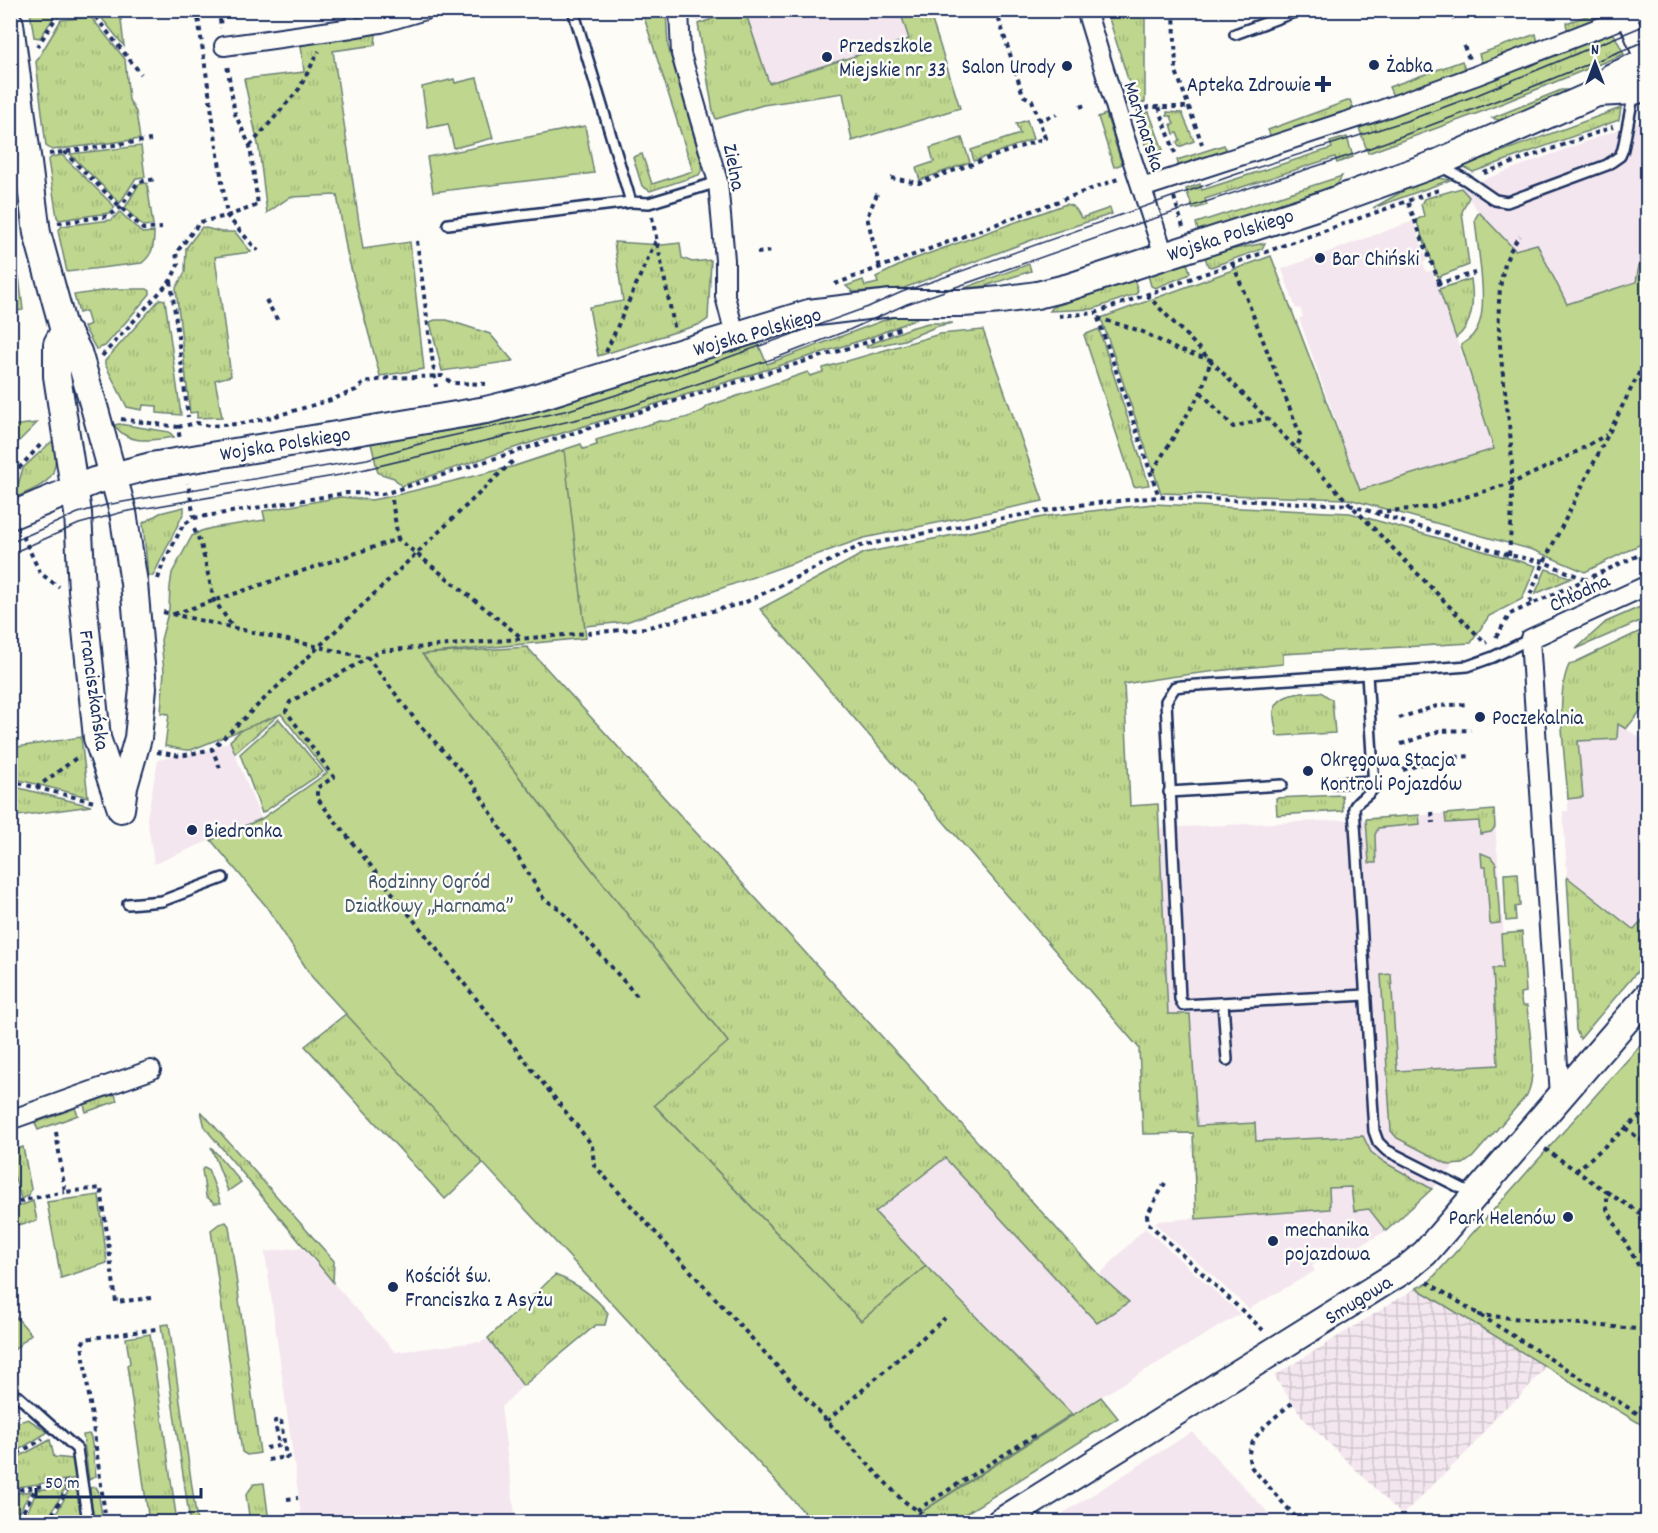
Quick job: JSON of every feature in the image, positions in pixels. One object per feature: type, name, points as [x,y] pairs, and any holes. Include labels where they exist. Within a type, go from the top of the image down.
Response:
[{"type":"main road","name":"Franciszkańska","points":[[10,24],[37,233],[64,331],[69,335],[78,351],[113,475],[132,564],[142,670],[138,738],[120,809],[97,738],[82,590],[75,488],[57,376],[57,344],[64,331]]},
{"type":"main road","name":"Wojska Polskiego","points":[[12,515],[75,488],[113,475],[198,457],[496,408],[602,378],[809,313],[891,303],[963,303],[1037,295],[1069,287],[1323,205],[1435,164],[1597,93],[1612,77],[1644,75]]},
{"type":"main road","name":"Smugowa","points":[[1000,1522],[1407,1268],[1425,1253],[1647,994]]},
{"type":"street","points":[[224,46],[328,31],[352,19],[381,23],[425,10]]},
{"type":"street","name":"Zielna","points":[[679,10],[681,54],[718,182],[725,260],[724,296],[735,335]]},
{"type":"street","name":"Marynarska","points":[[1086,10],[1164,255]]},
{"type":"street","points":[[1142,188],[1378,111],[1475,76],[1632,14],[1644,75]]},
{"type":"street","name":"Chłodna","points":[[1530,639],[1647,585]]},
{"type":"street","points":[[1530,639],[1560,1096]]},
{"type":"street","points":[[10,1120],[151,1070]]},
{"type":"lane","points":[[573,10],[631,202]]},
{"type":"lane","points":[[1235,34],[1300,10]]},
{"type":"lane","points":[[1435,164],[1466,180],[1495,200],[1507,202],[1607,165],[1620,156],[1623,149],[1644,75]]},
{"type":"lane","points":[[448,224],[631,202],[649,203],[718,182]]},
{"type":"lane","points":[[1366,995],[1183,1005],[1180,999],[1166,701],[1175,687],[1468,666],[1530,639]]},
{"type":"lane","points":[[1367,674],[1374,781],[1372,791],[1356,803],[1354,808],[1374,1131],[1378,1142],[1392,1153],[1475,1195]]},
{"type":"lane","points":[[1335,783],[1374,781]]},
{"type":"lane","points":[[1169,792],[1282,785]]},
{"type":"lane","points":[[128,904],[162,901],[223,878]]},
{"type":"lane","points":[[1222,1003],[1227,1060]]},
{"type":"lane","points":[[10,1394],[19,1397],[77,1449],[88,1522]]},
{"type":"path","points":[[36,48],[61,10]]},
{"type":"path","points":[[90,10],[141,74]]},
{"type":"path","points":[[197,10],[227,216],[258,251]]},
{"type":"path","points":[[99,360],[171,280],[178,265],[176,253],[200,222],[227,216],[258,205],[250,146],[235,114],[219,10]]},
{"type":"path","points":[[702,16],[721,10]]},
{"type":"path","points":[[891,178],[919,183],[1044,138],[1032,100],[1024,96],[1022,92],[996,10]]},
{"type":"path","points":[[1174,10],[1176,71],[1202,144]]},
{"type":"path","points":[[1450,10],[1454,19]]},
{"type":"path","points":[[250,146],[299,89],[328,31]]},
{"type":"path","points":[[1080,106],[1088,104]]},
{"type":"path","points":[[1160,106],[1175,153]]},
{"type":"path","points":[[1130,113],[1149,107],[1189,106]]},
{"type":"path","points":[[1039,120],[1058,114]]},
{"type":"path","points":[[42,154],[151,140]]},
{"type":"path","points":[[64,152],[143,229],[162,228]]},
{"type":"path","points":[[52,224],[109,216],[120,208],[138,182],[156,179]]},
{"type":"path","points":[[828,286],[1113,181]]},
{"type":"path","points":[[877,194],[867,217],[880,268]]},
{"type":"path","points":[[649,203],[676,336]]},
{"type":"path","points":[[1408,203],[1438,284],[1475,273]]},
{"type":"path","points":[[1509,555],[1512,512],[1511,444],[1501,352],[1499,308],[1503,266],[1510,247],[1520,236]]},
{"type":"path","points":[[608,359],[606,353],[657,238]]},
{"type":"path","points":[[417,241],[436,387]]},
{"type":"path","points":[[757,253],[773,251]]},
{"type":"path","points":[[1233,264],[1301,437],[1296,449]]},
{"type":"path","points":[[171,280],[188,417]]},
{"type":"path","points":[[1146,294],[1485,643],[1498,635],[1510,614],[1647,551]]},
{"type":"path","points":[[266,300],[278,321]]},
{"type":"path","points":[[1095,313],[1159,497]]},
{"type":"path","points":[[1098,318],[1141,331],[1176,349],[1211,360]]},
{"type":"path","points":[[158,581],[162,566],[183,525],[194,515],[347,493],[382,494],[390,492],[649,408],[868,342],[904,327]]},
{"type":"path","points":[[1531,603],[1530,595],[1544,562],[1647,355]]},
{"type":"path","points":[[1151,474],[1201,392],[1211,360]]},
{"type":"path","points":[[110,421],[120,419],[178,427],[197,423],[209,426],[265,419],[331,400],[360,387],[365,382],[389,378],[442,376],[452,383]]},
{"type":"path","points":[[1201,392],[1233,427],[1267,418]]},
{"type":"path","points":[[178,427],[179,437]]},
{"type":"path","points":[[1374,512],[1432,507],[1512,483],[1560,461],[1607,434]]},
{"type":"path","points":[[10,484],[20,467],[48,437]]},
{"type":"path","points":[[152,752],[181,756],[212,749],[514,460]]},
{"type":"path","points":[[1035,1435],[919,1511],[902,1499],[827,1421],[594,1165],[592,1145],[317,798],[317,788],[334,777],[286,711],[290,702],[380,651],[645,628],[744,603],[860,546],[1086,504],[1159,497],[1350,505],[1509,555],[1544,562],[1586,580],[1600,607]]},
{"type":"path","points":[[392,500],[398,539],[523,639]]},
{"type":"path","points":[[12,515],[40,573],[64,589]]},
{"type":"path","points":[[194,529],[201,544],[214,600],[233,627]]},
{"type":"path","points":[[174,614],[398,539]]},
{"type":"path","points":[[163,612],[368,658],[417,722],[474,785],[544,899],[560,909],[637,996]]},
{"type":"path","points":[[1399,718],[1437,706],[1469,704]]},
{"type":"path","points":[[1401,744],[1439,731],[1471,730]]},
{"type":"path","points":[[212,749],[220,768]]},
{"type":"path","points":[[36,788],[87,751]]},
{"type":"path","points":[[1402,770],[1441,758],[1473,756]]},
{"type":"path","points":[[10,781],[94,802]]},
{"type":"path","points":[[1432,812],[1433,824]]},
{"type":"path","points":[[1576,1171],[1647,1109]]},
{"type":"path","points":[[1625,1128],[1647,1145]]},
{"type":"path","points":[[56,1132],[65,1192]]},
{"type":"path","points":[[1544,1148],[1647,1218]]},
{"type":"path","points":[[1165,1183],[1147,1215],[1148,1223],[1263,1330]]},
{"type":"path","points":[[10,1205],[65,1192],[101,1188],[116,1302],[151,1298]]},
{"type":"path","points":[[1607,1192],[1607,1209],[1647,1283]]},
{"type":"path","points":[[1407,1268],[1477,1315],[1647,1420]]},
{"type":"path","points":[[1477,1315],[1647,1330]]},
{"type":"path","points":[[827,1421],[945,1318]]},
{"type":"path","points":[[106,1522],[82,1344],[85,1339],[156,1329]]},
{"type":"path","points":[[1292,1403],[1259,1432],[1248,1451],[1247,1460],[1300,1522]]},
{"type":"path","points":[[266,1448],[279,1446],[275,1421],[281,1420],[288,1456],[268,1460]]},
{"type":"path","points":[[10,1458],[37,1443]]},
{"type":"path","points":[[48,1522],[70,1482]]},
{"type":"path","points":[[10,1491],[60,1484]]},
{"type":"path","points":[[10,1509],[19,1521],[36,1487]]},
{"type":"path","points":[[287,1499],[298,1498]]},
{"type":"shaded area","name":"Przedszkole Miejskie nr 33","points":[[737,10],[776,11],[778,17],[800,10],[929,11],[960,108],[852,141],[843,93],[763,105],[723,116],[703,21]]},
{"type":"shaded area","points":[[1644,120],[1642,250],[1637,282],[1566,304],[1538,244],[1515,250],[1479,212],[1461,188]]},
{"type":"shaded area","points":[[1413,221],[1427,260],[1423,262],[1426,272],[1432,270],[1495,449],[1360,490],[1299,318],[1303,317],[1300,308],[1296,309],[1282,269]]},
{"type":"shaded area","points":[[1618,724],[1647,742],[1647,915],[1634,931],[1567,876],[1563,811],[1568,811],[1568,799],[1583,797],[1578,740]]},
{"type":"shaded area","points":[[230,741],[261,819],[154,864],[147,818],[158,760],[212,749]]},
{"type":"shaded area","points":[[1494,810],[1517,1102],[1432,1189],[1386,1231],[1345,1254],[1341,1248],[1312,1266],[1315,1271],[1249,1309],[1154,1223],[1195,1218],[1193,1132],[1164,1015],[1157,828],[1366,819]]},
{"type":"shaded area","points":[[975,1139],[1099,1275],[1145,1228],[1240,1314],[1072,1414],[875,1212],[945,1158]]},
{"type":"shaded area","points":[[301,1247],[395,1352],[479,1343],[489,1338],[523,1386],[501,1407],[516,1522],[302,1522],[265,1252]]},
{"type":"shaded area","points":[[1416,1288],[1547,1365],[1520,1397],[1501,1411],[1469,1450],[1402,1515],[1303,1418],[1274,1376]]},
{"type":"shaded area","points":[[1192,1432],[1277,1522],[1049,1522]]},
{"type":"green space","name":"Przedszkole Miejskie nr 33","points":[[737,10],[745,11],[769,83],[909,39],[900,11],[929,11],[960,108],[852,141],[843,93],[763,105],[716,119],[698,24]]},
{"type":"green space","points":[[30,11],[58,11],[40,38],[34,37]]},
{"type":"green space","points":[[96,11],[120,11],[124,46]]},
{"type":"green space","points":[[642,11],[666,11],[668,46],[703,168],[699,175],[650,191],[642,186],[633,157],[642,154],[652,184],[693,171]]},
{"type":"green space","points":[[1145,11],[1145,102],[1136,105],[1107,12]]},
{"type":"green space","points":[[1601,11],[1619,11],[1568,33],[1566,23]]},
{"type":"green space","points":[[91,17],[125,59],[129,100],[136,112],[140,139],[52,150],[46,146],[36,62],[61,20]]},
{"type":"green space","points":[[376,34],[375,45],[333,51],[363,249],[410,242],[424,369],[380,376],[347,253],[337,195],[290,197],[267,213],[259,149],[244,79],[304,72],[301,45]]},
{"type":"green space","points":[[1536,34],[1538,43],[1482,64],[1479,54]]},
{"type":"green space","points":[[1606,34],[1614,34],[1624,54],[1481,112],[1368,153],[1358,125]]},
{"type":"green space","points":[[1462,61],[1465,69],[1393,96],[1389,87]]},
{"type":"green space","points":[[477,78],[493,138],[454,148],[448,124],[428,128],[422,87],[454,79],[455,83]]},
{"type":"green space","points":[[1561,90],[1568,90],[1504,122],[1492,118]]},
{"type":"green space","points":[[1350,100],[1354,110],[1271,137],[1268,130]]},
{"type":"green space","points":[[1621,108],[1619,120],[1473,172],[1465,168],[1465,165]]},
{"type":"green space","points":[[1149,112],[1163,150],[1148,155],[1137,116]]},
{"type":"green space","points":[[1167,112],[1182,113],[1194,141],[1179,147],[1177,142],[1180,140],[1177,133],[1174,134],[1171,124],[1174,124],[1171,116],[1167,116]]},
{"type":"green space","points":[[1106,114],[1122,164],[1114,167],[1098,117]]},
{"type":"green space","points":[[1647,119],[1647,541],[1585,572],[1533,550],[1349,499],[1161,493],[1101,318],[1271,256],[1360,490],[1494,449],[1461,345],[1476,331],[1481,314],[1482,288],[1475,219],[1479,212],[1515,250],[1537,244],[1567,304],[1636,282],[1642,250],[1644,120]]},
{"type":"green space","points":[[1027,120],[1033,139],[974,161],[971,150],[1020,134],[1016,124]]},
{"type":"green space","points":[[585,126],[594,173],[433,192],[427,157]]},
{"type":"green space","points":[[1347,137],[1353,157],[1337,163],[1335,157],[1205,199],[1207,205],[1193,209],[1186,189],[1200,184],[1202,190],[1332,148],[1330,142]]},
{"type":"green space","points":[[962,138],[970,162],[920,180],[916,168],[934,162],[930,148]]},
{"type":"green space","points":[[1224,145],[1227,152],[1179,167],[1177,160]]},
{"type":"green space","points":[[141,146],[145,177],[136,178],[120,203],[70,154]]},
{"type":"green space","points":[[62,155],[115,207],[109,213],[59,220],[48,160]]},
{"type":"green space","points":[[1342,176],[1337,185],[1198,231],[1196,223]]},
{"type":"green space","points":[[1438,178],[1450,180],[1373,208],[1421,181]]},
{"type":"green space","points":[[147,183],[153,225],[143,226],[125,208],[139,184]]},
{"type":"green space","points":[[1461,188],[1469,197],[1462,212],[1469,265],[1438,277],[1416,220],[1424,216],[1421,204],[1424,199]]},
{"type":"green space","points":[[1066,204],[1072,206],[1081,218],[1110,208],[1112,214],[1040,237],[904,288],[853,292],[846,286],[863,280],[865,286],[878,283],[876,277],[911,260]]},
{"type":"green space","points":[[120,212],[142,233],[154,232],[152,249],[146,260],[142,263],[67,272],[58,231],[62,226],[111,220]]},
{"type":"green space","points":[[202,227],[221,232],[235,232],[251,252],[215,257],[231,376],[215,380],[222,417],[197,418],[197,412],[190,413],[176,288],[185,272],[186,248]]},
{"type":"green space","points":[[614,242],[662,245],[680,243],[682,258],[692,262],[711,260],[708,319],[701,324],[598,356],[589,307],[623,301]]},
{"type":"green space","points":[[1265,243],[1262,249],[1211,267],[1208,266],[1205,257],[1224,251]]},
{"type":"green space","points":[[1187,263],[1190,272],[1188,275],[1155,288],[1151,286],[1148,275]]},
{"type":"green space","points":[[1029,264],[1031,271],[985,286],[962,289]]},
{"type":"green space","points":[[19,276],[23,310],[11,312],[11,277]]},
{"type":"green space","points":[[1471,279],[1472,303],[1469,319],[1456,338],[1439,289]]},
{"type":"green space","points":[[1134,280],[1138,290],[1136,294],[1093,309],[1050,311],[1053,307]]},
{"type":"green space","points":[[114,289],[147,289],[150,294],[105,346],[96,349],[84,327],[90,324],[86,311],[79,313],[74,295]]},
{"type":"green space","points":[[160,299],[165,300],[181,415],[157,413],[157,406],[143,405],[142,410],[127,407],[105,364],[105,361]]},
{"type":"green space","points":[[900,316],[918,318],[869,338],[517,447],[401,486],[394,478],[378,473],[371,443],[489,424],[548,409],[757,341],[767,364]]},
{"type":"green space","points":[[447,320],[490,334],[513,361],[442,371],[430,322]]},
{"type":"green space","points":[[928,323],[953,323],[938,326],[904,340],[867,348],[866,346],[910,328]]},
{"type":"green space","points":[[1099,329],[1149,485],[1134,487],[1084,335]]},
{"type":"green space","points":[[983,330],[1043,501],[864,538],[626,622],[379,646],[280,714],[235,753],[230,741],[515,466],[581,444],[583,449],[597,445],[596,440],[660,421],[686,418],[699,413],[708,406],[808,372],[810,376],[823,372],[823,368],[940,334]]},
{"type":"green space","points":[[37,423],[11,449],[11,426]]},
{"type":"green space","points":[[114,425],[169,432],[174,437],[134,439],[120,432]]},
{"type":"green space","points":[[54,441],[55,464],[49,478],[35,489],[14,498],[23,468]]},
{"type":"green space","name":"Rodzinny Ogród Działkowy „Harnama”","points":[[564,450],[586,638],[422,654],[728,1042],[654,1105],[861,1321],[926,1266],[1072,1414],[906,1522],[813,1522],[312,977],[266,906],[211,840],[261,819],[327,773],[281,714],[191,750],[165,746],[169,714],[161,713],[164,671],[161,640],[169,609],[172,573],[192,536],[212,528],[265,520],[263,511],[341,497],[371,500],[388,497],[515,466]]},
{"type":"green space","points":[[1153,504],[1350,513],[1536,566],[1522,599],[1489,616],[1471,643],[1283,654],[1283,664],[1203,672],[1124,684],[1130,806],[1158,804],[1168,1014],[1190,1014],[1197,1126],[1255,1123],[1256,1141],[1363,1136],[1371,1152],[1384,1162],[1432,1189],[1386,1231],[1369,1209],[1354,1211],[1351,1187],[1329,1188],[1330,1209],[1196,1219],[1193,1133],[1143,1134],[1139,1048],[760,609],[864,553],[1048,516]]},
{"type":"green space","points":[[184,507],[184,512],[153,576],[148,576],[143,523],[160,513]]},
{"type":"green space","points":[[1546,569],[1572,578],[1535,594]]},
{"type":"green space","points":[[1647,604],[1647,618],[1576,649],[1606,622]]},
{"type":"green space","points":[[1647,628],[1647,703],[1626,729],[1618,724],[1617,739],[1578,741],[1583,797],[1568,799],[1563,749],[1562,694],[1569,665]]},
{"type":"green space","points":[[527,647],[1099,1275],[1129,1302],[1097,1323],[945,1158],[875,1212],[926,1266],[861,1321],[654,1105],[727,1041],[422,654]]},
{"type":"green space","points":[[1321,692],[1332,700],[1335,733],[1277,736],[1274,711],[1281,700],[1293,694]]},
{"type":"green space","points":[[279,719],[323,772],[262,813],[240,754]]},
{"type":"green space","points":[[81,737],[88,797],[11,778],[11,748]]},
{"type":"green space","points":[[11,786],[91,806],[11,817]]},
{"type":"green space","points":[[1342,795],[1343,811],[1277,815],[1276,798]]},
{"type":"green space","points":[[1494,810],[1495,827],[1491,832],[1480,834],[1479,821],[1446,823],[1445,814]]},
{"type":"green space","points":[[1419,815],[1420,824],[1378,828],[1375,835],[1376,863],[1369,863],[1366,819]]},
{"type":"green space","points":[[1481,853],[1491,857],[1496,864],[1500,923],[1490,924],[1486,867],[1482,867]]},
{"type":"green space","points":[[1518,873],[1520,906],[1515,907],[1516,920],[1506,921],[1504,874]]},
{"type":"green space","points":[[1567,877],[1634,930],[1647,915],[1647,960],[1580,1039],[1576,1030]]},
{"type":"green space","points":[[1522,932],[1526,992],[1520,993],[1522,1006],[1527,1006],[1531,1040],[1530,1086],[1527,1095],[1472,1158],[1463,1164],[1449,1165],[1397,1138],[1391,1131],[1381,975],[1391,974],[1397,1071],[1498,1065],[1493,968],[1503,968],[1501,934]]},
{"type":"green space","points":[[347,1013],[483,1163],[445,1199],[305,1046]]},
{"type":"green space","name":"Park Helenów","points":[[1647,1038],[1647,1428],[1416,1288],[1428,1283]]},
{"type":"green space","points":[[115,1094],[117,1101],[86,1112],[84,1105]]},
{"type":"green space","points":[[75,1108],[78,1115],[38,1130],[35,1123]]},
{"type":"green space","points":[[201,1111],[334,1261],[333,1282],[205,1128]]},
{"type":"green space","points":[[23,1147],[31,1189],[29,1195],[21,1199],[11,1165],[10,1151]]},
{"type":"green space","points":[[211,1147],[241,1182],[228,1191]]},
{"type":"green space","points":[[204,1167],[208,1169],[221,1203],[214,1203],[206,1196],[202,1170]]},
{"type":"green space","points":[[99,1195],[107,1263],[61,1278],[47,1202]]},
{"type":"green space","points":[[33,1201],[37,1221],[11,1226],[11,1209]]},
{"type":"green space","points":[[226,1222],[229,1226],[260,1453],[247,1455],[242,1452],[211,1230]]},
{"type":"green space","points":[[555,1275],[577,1286],[597,1301],[608,1313],[605,1325],[596,1325],[523,1386],[488,1338]]},
{"type":"green space","points":[[11,1311],[31,1334],[10,1353]]},
{"type":"green space","points":[[169,1324],[197,1522],[190,1522],[161,1325]]},
{"type":"green space","points":[[150,1334],[177,1522],[149,1522],[127,1365],[130,1363],[126,1338]]},
{"type":"green space","points":[[1101,1397],[1118,1418],[952,1522],[906,1522]]},
{"type":"green space","points":[[28,1419],[48,1432],[12,1454],[15,1459],[50,1440],[54,1457],[73,1459],[79,1478],[11,1488],[11,1425]]},
{"type":"green space","points":[[89,1434],[96,1476],[89,1480],[83,1435]]},
{"type":"green space","points":[[264,1483],[269,1522],[250,1522],[246,1495],[254,1484]]},
{"type":"green space","points":[[78,1485],[83,1522],[52,1522],[71,1486]]},
{"type":"green space","points":[[66,1487],[46,1522],[23,1522],[37,1490]]},
{"type":"green space","points":[[96,1487],[103,1522],[93,1522],[90,1488]]},
{"type":"green space","points":[[31,1491],[16,1517],[11,1518],[11,1494]]},
{"type":"tram line","points":[[10,543],[78,513],[106,505],[367,459],[433,440],[569,410],[685,373],[868,307],[902,292],[1237,174],[1409,120],[1477,95],[1648,24]]},
{"type":"tram line","points":[[10,554],[79,524],[123,512],[340,475],[625,408],[781,356],[849,330],[907,304],[1128,227],[1351,155],[1522,91],[1648,40]]},
{"type":"place","name":"Przedszkole Miejskie nr 33","points":[[827,57]]},
{"type":"place","name":"Żabka","points":[[1374,65]]},
{"type":"place","name":"Salon Urody","points":[[1067,66]]},
{"type":"place","name":"Apteka Zdrowie","points":[[1323,84]]},
{"type":"place","name":"Bar Chiński","points":[[1320,258]]},
{"type":"place","name":"Poczekalnia","points":[[1480,717]]},
{"type":"place","name":"Okręgowa Stacja Kontroli Pojazdów","points":[[1308,771]]},
{"type":"place","name":"Biedronka","points":[[192,830]]},
{"type":"place","name":"Park Helenów","points":[[1568,1217]]},
{"type":"place","name":"mechanika pojazdowa","points":[[1273,1241]]},
{"type":"place","name":"Kościół św. Franciszka z Asyżu","points":[[393,1287]]}]
